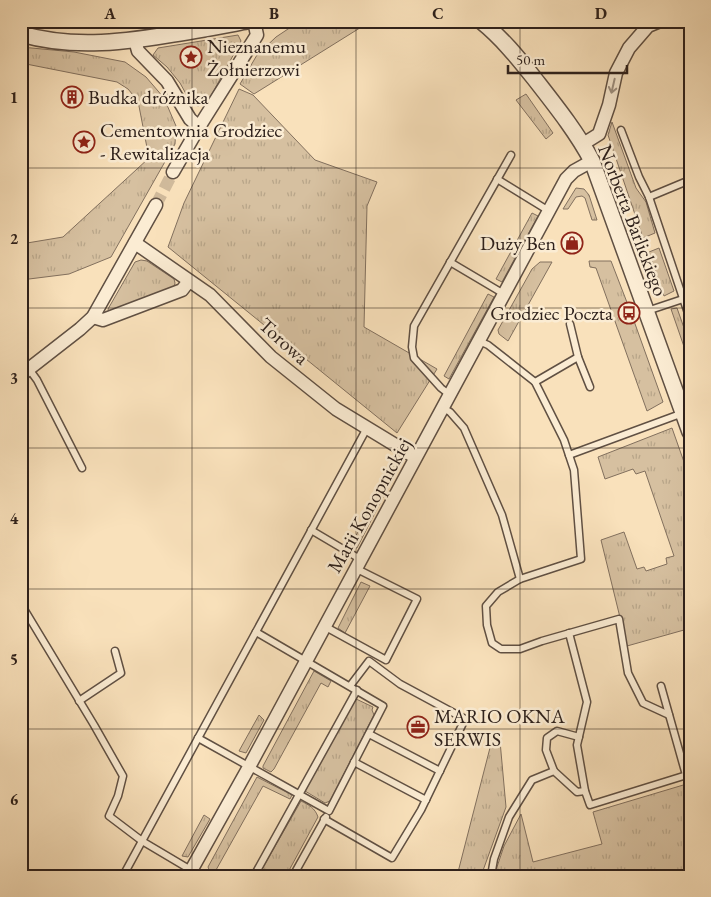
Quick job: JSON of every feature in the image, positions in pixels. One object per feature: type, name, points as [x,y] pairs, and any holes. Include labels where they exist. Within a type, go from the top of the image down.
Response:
[{"type":"street","points":[[21,34],[71,43],[105,43],[135,40],[173,28],[247,21]]},
{"type":"street","points":[[173,172],[257,35],[254,21]]},
{"type":"street","name":"Norberta Barlickiego","points":[[481,21],[509,48],[556,105],[583,144],[592,161],[690,432]]},
{"type":"street","points":[[583,144],[600,134],[616,73],[629,48],[648,26],[660,21]]},
{"type":"street","points":[[135,40],[138,51],[167,82],[190,119],[199,127]]},
{"type":"street","name":"Marii Konopnickiej","points":[[193,874],[324,626],[566,179],[574,171],[592,161]]},
{"type":"street","points":[[25,372],[93,317],[156,205]]},
{"type":"street","name":"Torowa","points":[[135,243],[210,295],[271,357],[336,409],[415,458]]},
{"type":"street","points":[[93,317],[103,320],[182,290],[189,281]]},
{"type":"lane","points":[[621,130],[648,196],[690,319]]},
{"type":"lane","points":[[450,395],[441,388],[414,358],[412,347],[414,326],[511,155]]},
{"type":"lane","points":[[497,180],[549,211]]},
{"type":"lane","points":[[648,196],[685,182]]},
{"type":"lane","points":[[450,262],[504,294]]},
{"type":"lane","points":[[646,311],[683,299]]},
{"type":"lane","points":[[570,324],[578,357],[590,387]]},
{"type":"lane","points":[[479,341],[535,382],[564,440],[574,470],[582,559],[520,579],[498,592],[486,606],[487,625],[492,642],[501,649],[520,649],[619,619],[628,673],[643,703],[669,716]]},
{"type":"lane","points":[[535,382],[578,357]]},
{"type":"lane","points":[[25,372],[37,380],[82,468]]},
{"type":"lane","points":[[443,408],[450,412],[464,428],[502,515],[520,579]]},
{"type":"lane","points":[[569,455],[683,413]]},
{"type":"lane","points":[[123,876],[367,428]]},
{"type":"lane","points":[[311,530],[358,564],[417,599],[386,660],[324,626]]},
{"type":"lane","points":[[21,604],[123,776],[118,796],[109,816],[142,841],[193,874]]},
{"type":"lane","points":[[256,632],[383,706],[293,876]]},
{"type":"lane","points":[[570,633],[587,702],[577,745],[585,791],[590,805],[688,775],[661,686]]},
{"type":"lane","points":[[80,701],[121,674],[115,651]]},
{"type":"lane","points":[[350,686],[369,661],[371,652]]},
{"type":"lane","points":[[324,820],[392,858],[426,800],[465,718],[400,684],[369,661]]},
{"type":"lane","points":[[254,876],[357,690]]},
{"type":"lane","points":[[579,737],[557,731],[547,738],[546,750],[554,771],[577,792],[585,791]]},
{"type":"lane","points":[[369,734],[440,771]]},
{"type":"lane","points":[[198,738],[329,811]]},
{"type":"lane","points":[[354,762],[426,800]]},
{"type":"lane","points":[[490,876],[494,859],[513,810],[532,780],[554,771]]},
{"type":"green space","points":[[308,21],[371,21],[254,94],[240,84],[257,55],[276,37],[294,25]]},
{"type":"green space","points":[[238,35],[241,41],[207,103],[198,106],[191,103],[180,83],[167,67],[153,55],[158,48]]},
{"type":"green space","points":[[21,47],[74,52],[125,62],[146,77],[164,98],[176,126],[175,144],[111,257],[69,274],[21,280],[21,244],[63,237],[149,158],[138,101],[128,89],[117,82],[21,63]]},
{"type":"green space","points":[[239,89],[253,95],[315,160],[377,182],[367,206],[364,327],[437,369],[397,433],[168,247],[184,203]]},
{"type":"green space","points":[[526,94],[553,133],[546,139],[516,100]]},
{"type":"green space","points":[[612,122],[636,188],[646,202],[655,233],[643,238],[608,135]]},
{"type":"green space","points":[[576,188],[584,189],[589,195],[597,220],[592,220],[585,198],[582,196],[576,197],[568,209],[563,209]]},
{"type":"green space","points":[[532,213],[538,216],[502,282],[496,279]]},
{"type":"green space","points":[[659,248],[674,291],[664,296],[649,252]]},
{"type":"green space","points":[[147,261],[174,279],[174,287],[109,312],[108,309],[135,262]]},
{"type":"green space","points":[[589,261],[611,261],[628,305],[624,307],[629,322],[634,321],[663,402],[647,411],[596,268],[590,267]]},
{"type":"green space","points":[[540,262],[552,262],[508,341],[499,334],[498,330],[532,269]]},
{"type":"green space","points":[[488,294],[494,297],[449,379],[444,376]]},
{"type":"green space","points":[[677,308],[690,345],[690,364],[671,309]]},
{"type":"green space","points":[[672,428],[690,479],[690,643],[684,630],[627,646],[601,540],[624,532],[637,569],[644,567],[646,571],[667,564],[666,558],[674,556],[645,471],[636,474],[633,469],[605,479],[598,457]]},
{"type":"green space","points":[[395,462],[400,464],[357,548],[350,547]]},
{"type":"green space","points":[[361,582],[370,586],[345,633],[338,628]]},
{"type":"green space","points":[[314,671],[331,681],[328,687],[321,683],[271,772],[263,768],[263,766]]},
{"type":"green space","points":[[354,698],[373,707],[374,715],[330,801],[325,803],[305,791]]},
{"type":"green space","points":[[259,715],[264,720],[246,753],[239,751]]},
{"type":"green space","points":[[492,740],[500,741],[506,807],[481,876],[457,876]]},
{"type":"green space","points":[[257,777],[292,795],[290,799],[263,786],[216,870],[226,876],[214,876],[208,867]]},
{"type":"green space","points":[[690,783],[690,876],[494,876],[504,846],[521,814],[533,862],[602,844],[593,812]]},
{"type":"green space","points":[[301,801],[309,805],[318,817],[286,876],[258,876]]},
{"type":"green space","points":[[204,815],[210,819],[188,857],[182,856]]},
{"type":"tunnel","points":[[156,205],[173,172]]},
{"type":"place","name":"Nieznanemu Żołnierzowi","points":[[191,57]]},
{"type":"place","name":"Budka dróżnika","points":[[72,97]]},
{"type":"place","name":"Cementownia Grodziec - Rewitalizacja","points":[[84,142]]},
{"type":"place","name":"Duży Ben","points":[[572,243]]},
{"type":"place","name":"Grodziec Poczta","points":[[629,313]]},
{"type":"place","name":"MARIO OKNA SERWIS","points":[[418,727]]}]
